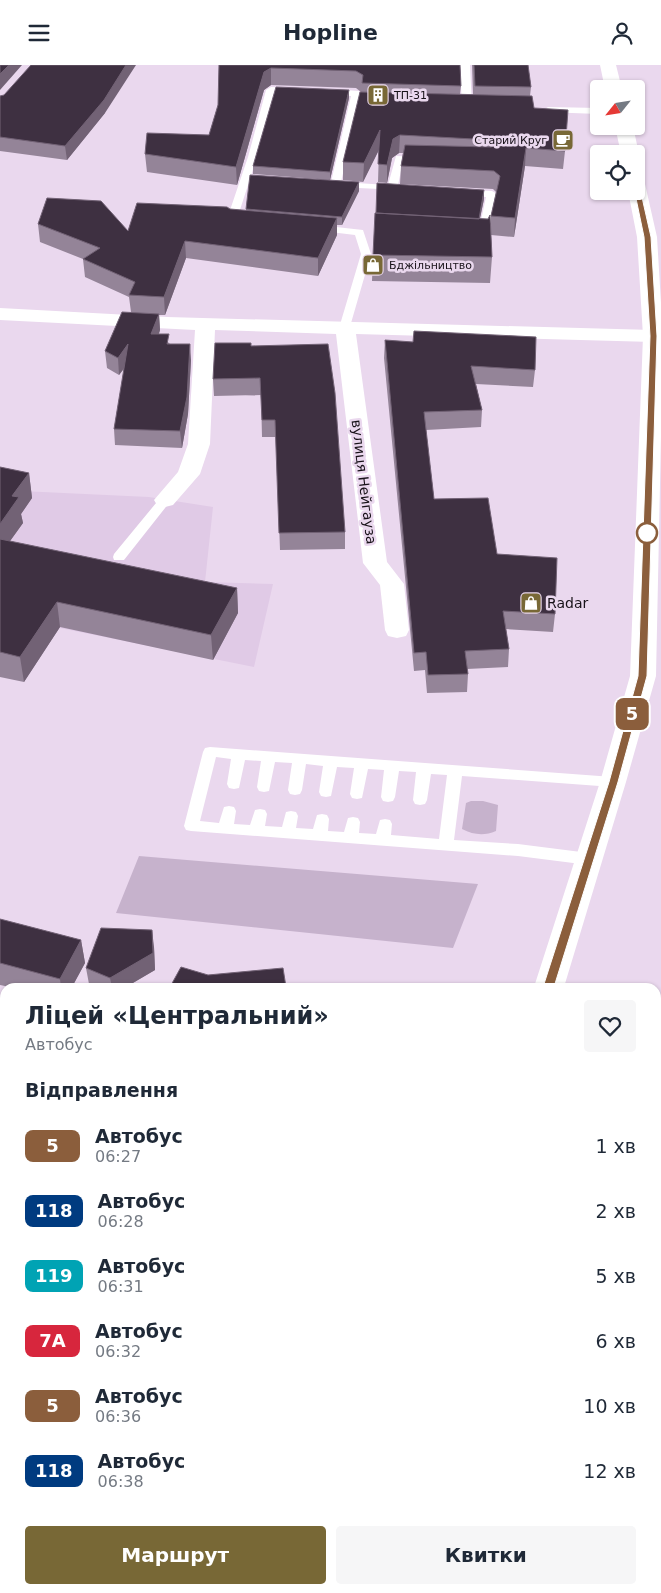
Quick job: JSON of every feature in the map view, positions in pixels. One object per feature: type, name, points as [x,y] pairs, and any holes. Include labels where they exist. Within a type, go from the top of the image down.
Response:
[{"type":"street","points":[[608,65],[612,80]]},
{"type":"street","points":[[549,983],[613,782],[642,676],[653,336],[648,237],[640,200]]},
{"type":"street","points":[[0,314],[205,324],[653,336]]},
{"type":"street","points":[[165,500],[189,474],[199,444],[205,324]]},
{"type":"street","name":"вулиця Нейгауза","points":[[345,328],[375,563],[392,584],[397,630]]},
{"type":"lane","points":[[465,65],[467,107]]},
{"type":"lane","points":[[251,223],[231,222],[253,157],[271,90],[356,93],[335,185]]},
{"type":"lane","points":[[354,105],[392,106]]},
{"type":"lane","points":[[536,109],[590,111]]},
{"type":"lane","points":[[392,188],[399,158],[428,159]]},
{"type":"lane","points":[[245,179],[281,181]]},
{"type":"lane","points":[[308,183],[410,189]]},
{"type":"lane","points":[[456,192],[492,194],[482,241],[472,240]]},
{"type":"lane","points":[[310,228],[364,232],[366,254],[345,328]]},
{"type":"lane","points":[[119,557],[165,500]]},
{"type":"lane","points":[[589,859],[446,845],[415,835],[383,840],[191,826],[210,751],[613,782]]},
{"type":"lane","points":[[234,784],[239,754]]},
{"type":"lane","points":[[264,787],[269,756]]},
{"type":"lane","points":[[295,790],[300,759]]},
{"type":"lane","points":[[326,792],[331,761]]},
{"type":"lane","points":[[357,794],[362,763]]},
{"type":"lane","points":[[388,797],[392,765]]},
{"type":"lane","points":[[420,800],[424,768]]},
{"type":"lane","points":[[446,845],[455,770]]},
{"type":"lane","points":[[226,828],[229,811]]},
{"type":"lane","points":[[257,830],[260,814]]},
{"type":"lane","points":[[288,833],[291,816]]},
{"type":"lane","points":[[320,835],[322,819]]},
{"type":"lane","points":[[351,838],[353,822]]},
{"type":"lane","points":[[383,840],[385,824]]},
{"type":"shaded area","points":[[0,490],[149,497],[213,507],[205,582],[273,584],[254,667],[0,616]]},
{"type":"shaded area","points":[[483,801],[498,805],[496,831],[479,834],[462,829],[466,803]]},
{"type":"shaded area","points":[[139,856],[478,884],[453,948],[116,913]]},
{"type":"building","points":[[0,65],[9,65],[0,74]]},
{"type":"building","points":[[31,65],[126,65],[104,100],[65,146],[0,137],[0,96],[4,95]]},
{"type":"building","points":[[219,65],[460,65],[461,86],[362,83],[363,75],[356,71],[271,68],[264,72],[236,167],[145,154],[147,133],[209,135],[218,105]]},
{"type":"building","points":[[474,65],[528,65],[531,87],[475,86]]},
{"type":"building","points":[[276,87],[349,90],[330,172],[253,166]]},
{"type":"building","points":[[360,92],[532,96],[534,108],[568,110],[565,151],[526,148],[515,218],[491,216],[500,176],[494,171],[401,166],[405,145],[491,147],[493,146],[492,140],[400,135],[393,139],[387,165],[378,164],[380,130],[364,163],[343,162]]},
{"type":"building","points":[[250,175],[359,182],[342,217],[246,209]]},
{"type":"building","points":[[377,183],[484,190],[479,219],[376,213]]},
{"type":"building","points":[[47,198],[101,201],[128,231],[137,203],[227,207],[230,209],[337,218],[318,258],[185,241],[164,297],[129,295],[135,282],[83,259],[100,248],[38,224]]},
{"type":"building","points":[[375,213],[488,219],[490,215],[492,257],[373,255]]},
{"type":"building","points":[[122,312],[159,314],[151,334],[169,334],[167,344],[190,344],[187,397],[180,431],[114,429],[128,344],[118,358],[105,351]]},
{"type":"building","points":[[414,331],[536,337],[535,370],[471,366],[482,410],[424,412],[434,499],[488,498],[497,554],[557,558],[555,614],[503,611],[509,649],[465,651],[468,674],[428,675],[426,652],[414,653],[385,340],[413,342]]},
{"type":"building","points":[[215,343],[251,343],[251,346],[328,344],[335,393],[345,532],[279,533],[275,420],[262,420],[260,378],[213,379]]},
{"type":"building","points":[[0,467],[29,473],[12,496],[19,497],[0,524]]},
{"type":"building","points":[[0,539],[237,588],[211,635],[57,602],[20,657],[0,652]]},
{"type":"building","points":[[0,919],[81,940],[60,979],[0,963]]},
{"type":"building","points":[[101,928],[152,930],[153,953],[110,978],[86,968]]},
{"type":"building","points":[[181,967],[208,975],[283,968],[285,983],[172,983]]},
{"type":"bus line","name":"5","points":[[549,983],[613,782],[642,676],[653,336],[648,237],[640,200]]},
{"type":"place","name":"ТП-31","points":[[378,95]]},
{"type":"place","name":"Старий Круг","points":[[563,140]]},
{"type":"place","name":"Бджільництво","points":[[373,265]]},
{"type":"place","name":"Radar","points":[[531,603]]}]
